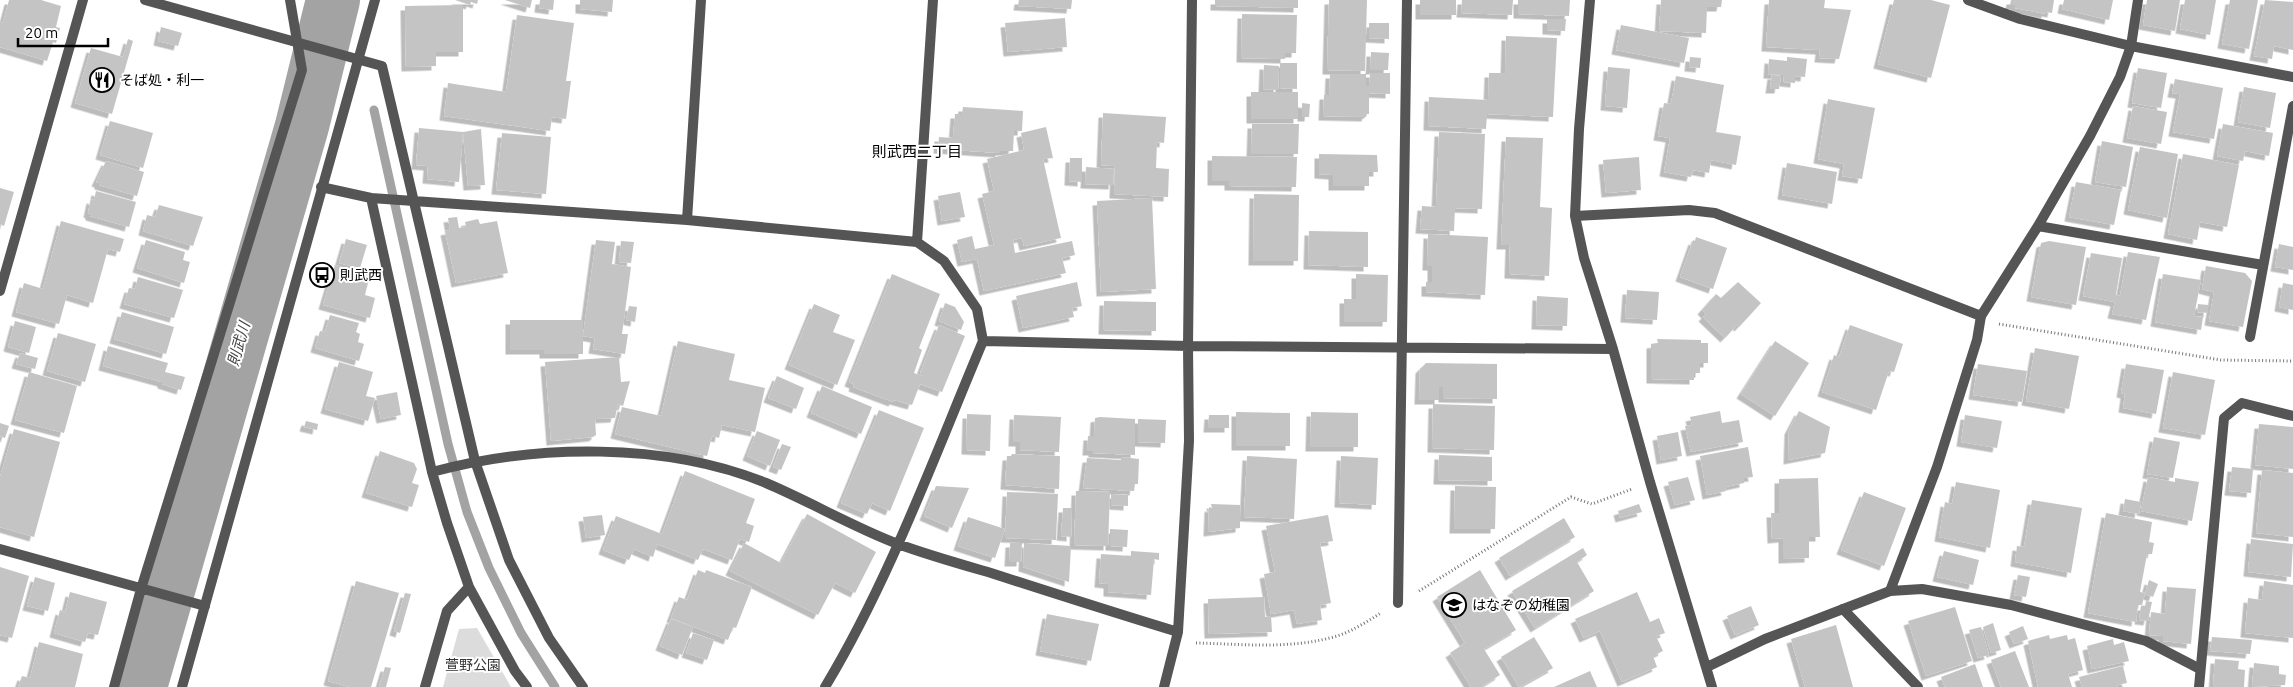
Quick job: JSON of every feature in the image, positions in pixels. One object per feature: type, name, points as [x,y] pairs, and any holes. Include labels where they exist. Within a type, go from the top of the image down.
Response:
[{"type":"street","points":[[0,291],[83,0]]},
{"type":"street","points":[[145,0],[382,66],[475,461],[509,560],[549,638],[583,687]]},
{"type":"street","points":[[114,687],[142,588],[302,70],[290,0]]},
{"type":"street","points":[[182,687],[375,0]]},
{"type":"street","points":[[687,220],[701,0]]},
{"type":"street","points":[[916,242],[933,0]]},
{"type":"street","points":[[1164,687],[1178,632],[1189,441],[1188,346],[1192,0]]},
{"type":"street","points":[[1398,603],[1407,0]]},
{"type":"street","points":[[1590,0],[1579,129],[1575,216],[1584,258],[1613,349],[1650,482],[1712,687]]},
{"type":"street","points":[[1968,0],[2020,19],[2131,46],[2293,77]]},
{"type":"street","points":[[1890,591],[1937,467],[1977,340],[1981,316],[2038,226],[2112,94],[2131,46],[2138,0]]},
{"type":"street","points":[[2250,337],[2293,106]]},
{"type":"street","points":[[321,188],[382,199],[687,220],[916,242],[944,261],[977,309],[983,341],[897,544],[854,639],[825,687]]},
{"type":"street","points":[[371,198],[437,471],[469,587],[515,672],[527,687]]},
{"type":"street","points":[[1575,216],[1689,210],[1715,213],[1981,316]]},
{"type":"street","points":[[2038,226],[2263,265]]},
{"type":"street","points":[[983,341],[1188,346],[1613,349]]},
{"type":"street","points":[[2199,687],[2224,418],[2242,403],[2293,416]]},
{"type":"street","points":[[437,471],[475,461],[543,453],[608,452],[670,458],[718,466],[766,483],[897,544],[1178,632]]},
{"type":"street","points":[[0,550],[205,606]]},
{"type":"street","points":[[425,687],[447,611],[469,587]]},
{"type":"street","points":[[1707,667],[1765,639],[1890,591],[1922,589],[2011,606],[2146,641],[2200,669]]},
{"type":"street","points":[[1843,609],[1918,687]]},
{"type":"path","points":[[1981,316],[1990,323],[2221,360],[2293,361]]},
{"type":"green space","name":"萱野公園","points":[[477,628],[511,687],[443,687],[459,629]]},
{"type":"building","points":[[9,0],[41,0],[61,6],[56,27],[60,28],[56,43],[53,42],[47,61],[0,47],[0,22],[3,23]]},
{"type":"building","points":[[455,0],[478,0],[477,4],[471,2],[470,5]]},
{"type":"building","points":[[505,0],[532,0],[530,8]]},
{"type":"building","points":[[540,0],[554,0],[553,10],[539,8]]},
{"type":"building","points":[[580,0],[613,0],[612,12],[580,9]]},
{"type":"building","points":[[1019,0],[1072,0],[1071,9],[1018,6]]},
{"type":"building","points":[[1215,0],[1298,0],[1298,8],[1215,6]]},
{"type":"building","points":[[1329,0],[1367,0],[1365,71],[1327,70]]},
{"type":"building","points":[[1420,0],[1456,0],[1456,15],[1420,15]]},
{"type":"building","points":[[1462,0],[1513,0],[1512,15],[1461,13]]},
{"type":"building","points":[[1518,0],[1570,0],[1569,16],[1518,14]]},
{"type":"building","points":[[1661,0],[1722,0],[1721,7],[1707,7],[1706,33],[1659,31]]},
{"type":"building","points":[[1769,0],[1825,0],[1824,8],[1851,10],[1839,59],[1819,58],[1820,50],[1766,47]]},
{"type":"building","points":[[1894,0],[1931,0],[1950,5],[1931,78],[1878,64]]},
{"type":"building","points":[[2011,0],[2054,0],[2052,13],[2046,12],[2046,14],[2015,8],[2015,5],[2010,5]]},
{"type":"building","points":[[2064,0],[2113,0],[2109,20],[2062,9]]},
{"type":"building","points":[[2147,0],[2180,0],[2175,31],[2143,25]]},
{"type":"building","points":[[2185,0],[2216,0],[2210,35],[2180,29]]},
{"type":"building","points":[[2230,0],[2258,0],[2249,49],[2222,44]]},
{"type":"building","points":[[2265,0],[2293,2],[2293,50],[2274,46],[2272,59],[2254,56]]},
{"type":"building","points":[[463,5],[463,52],[436,52],[436,66],[406,67],[405,6]]},
{"type":"building","points":[[1242,14],[1297,15],[1296,53],[1285,53],[1285,59],[1241,58]]},
{"type":"building","points":[[517,15],[574,23],[566,81],[571,81],[566,119],[552,117],[550,131],[444,116],[448,83],[506,92]]},
{"type":"building","points":[[1065,18],[1067,47],[1008,52],[1005,23]]},
{"type":"building","points":[[1547,19],[1566,19],[1565,31],[1547,30]]},
{"type":"building","points":[[1369,23],[1389,23],[1389,39],[1369,38]]},
{"type":"building","points":[[1621,25],[1689,38],[1684,63],[1616,50]]},
{"type":"building","points":[[161,27],[182,33],[178,46],[158,41]]},
{"type":"building","points":[[1506,36],[1557,38],[1553,117],[1487,114],[1486,129],[1428,126],[1429,97],[1488,100],[1489,73],[1505,73]]},
{"type":"building","name":"そば処・利一","points":[[128,39],[133,41],[112,114],[75,103],[91,48],[123,57]]},
{"type":"building","points":[[1371,52],[1389,53],[1388,70],[1370,70]]},
{"type":"building","points":[[1690,57],[1701,58],[1700,68],[1689,67]]},
{"type":"building","points":[[1787,57],[1807,59],[1805,77],[1795,76],[1795,83],[1784,82],[1783,75],[1768,74],[1769,59],[1787,61]]},
{"type":"building","points":[[1280,63],[1297,63],[1297,89],[1280,88]]},
{"type":"building","points":[[1264,65],[1279,66],[1278,90],[1263,89]]},
{"type":"building","points":[[1608,67],[1630,69],[1627,108],[1605,106]]},
{"type":"building","points":[[2138,68],[2167,73],[2161,108],[2132,103]]},
{"type":"building","points":[[1370,73],[1390,73],[1390,94],[1369,93],[1369,114],[1366,117],[1323,116],[1324,95],[1329,95],[1330,74],[1366,74],[1366,86],[1369,86]]},
{"type":"building","points":[[1772,75],[1781,76],[1779,89],[1770,89]]},
{"type":"building","points":[[1676,76],[1724,85],[1716,132],[1741,136],[1736,165],[1711,160],[1709,173],[1693,170],[1691,177],[1664,172],[1670,138],[1658,136],[1664,103],[1671,104]]},
{"type":"building","points":[[2175,79],[2223,88],[2214,139],[2173,132],[2180,94],[2172,93]]},
{"type":"building","points":[[2244,87],[2276,93],[2270,128],[2238,122]]},
{"type":"building","points":[[1251,92],[1298,92],[1298,119],[1251,119]]},
{"type":"building","points":[[1828,99],[1875,108],[1862,179],[1842,176],[1844,164],[1818,159]]},
{"type":"building","points":[[1302,103],[1310,104],[1309,117],[1302,117]]},
{"type":"building","points":[[2133,106],[2167,112],[2161,144],[2127,138]]},
{"type":"building","points":[[963,107],[1023,111],[1022,131],[1014,131],[1013,151],[1000,151],[1000,153],[938,149],[939,137],[953,138],[955,114],[962,114]]},
{"type":"building","points":[[1103,113],[1166,117],[1164,143],[1157,142],[1156,168],[1169,169],[1168,197],[1114,194],[1115,166],[1101,165]]},
{"type":"building","points":[[110,121],[153,133],[143,168],[100,155]]},
{"type":"building","points":[[1252,124],[1299,124],[1298,154],[1251,154]]},
{"type":"building","points":[[2223,124],[2273,133],[2269,156],[2245,151],[2243,161],[2217,156]]},
{"type":"building","points":[[1046,127],[1053,158],[1043,159],[1061,238],[1024,246],[1022,238],[1013,240],[1015,253],[1072,241],[1075,255],[1062,258],[1066,273],[984,291],[977,259],[962,262],[957,240],[972,236],[975,249],[994,245],[982,194],[994,191],[987,159],[1024,150],[1021,133]]},
{"type":"building","points":[[419,128],[463,132],[481,129],[485,185],[468,186],[463,133],[459,182],[427,179],[428,166],[416,165]]},
{"type":"building","points":[[1439,132],[1485,134],[1482,209],[1455,208],[1454,231],[1420,229],[1422,206],[1436,207]]},
{"type":"building","points":[[502,133],[551,137],[546,194],[496,190]]},
{"type":"building","points":[[1506,137],[1543,138],[1540,207],[1552,208],[1549,276],[1509,274],[1510,245],[1501,245]]},
{"type":"building","points":[[2102,141],[2133,147],[2126,187],[2095,182]]},
{"type":"building","points":[[2140,147],[2178,154],[2167,218],[2128,210]]},
{"type":"building","points":[[1319,154],[1377,155],[1378,172],[1369,172],[1369,186],[1333,186],[1333,175],[1319,174]]},
{"type":"building","points":[[2183,154],[2239,165],[2227,227],[2200,222],[2197,240],[2168,234]]},
{"type":"building","points":[[1212,156],[1297,157],[1296,187],[1229,186],[1229,181],[1212,181]]},
{"type":"building","points":[[1639,157],[1641,190],[1606,193],[1603,160]]},
{"type":"building","points":[[1070,158],[1082,158],[1082,182],[1069,181]]},
{"type":"building","points":[[106,161],[144,172],[137,196],[99,185],[96,182]]},
{"type":"building","points":[[1787,163],[1837,172],[1832,204],[1782,195]]},
{"type":"building","points":[[1086,167],[1114,169],[1113,185],[1085,184]]},
{"type":"building","points":[[2076,182],[2121,190],[2114,225],[2069,217]]},
{"type":"building","points":[[0,188],[14,192],[4,226],[0,224]]},
{"type":"building","points":[[96,191],[136,202],[129,227],[90,216],[88,213],[91,199],[94,200]]},
{"type":"building","points":[[960,192],[965,217],[942,221],[938,196]]},
{"type":"building","points":[[1254,194],[1299,195],[1298,261],[1253,261]]},
{"type":"building","points":[[1152,198],[1156,289],[1101,292],[1097,201]]},
{"type":"building","points":[[159,205],[203,217],[193,246],[143,231],[147,215],[155,217]]},
{"type":"building","points":[[457,217],[459,228],[466,227],[465,222],[478,219],[480,224],[497,221],[508,273],[456,283],[445,231],[450,230],[448,218]]},
{"type":"building","points":[[61,221],[124,239],[120,252],[108,249],[93,303],[67,295],[59,324],[16,312],[24,283],[43,289]]},
{"type":"building","points":[[1309,231],[1368,232],[1368,267],[1308,265]]},
{"type":"building","points":[[1428,234],[1488,237],[1485,295],[1426,292],[1426,282],[1432,282],[1432,266],[1427,266]]},
{"type":"building","points":[[1696,237],[1727,248],[1713,289],[1680,277],[1693,240],[1695,241]]},
{"type":"building","points":[[346,239],[367,245],[360,268],[339,263]]},
{"type":"building","points":[[146,240],[185,252],[183,260],[190,262],[184,283],[137,268]]},
{"type":"building","points":[[596,240],[615,242],[612,264],[631,267],[622,334],[628,334],[625,354],[593,349],[595,338],[583,336]]},
{"type":"building","points":[[621,241],[634,242],[631,263],[619,262]]},
{"type":"building","points":[[2049,241],[2086,247],[2076,305],[2031,297],[2041,243]]},
{"type":"building","points":[[2279,244],[2293,247],[2293,270],[2275,267]]},
{"type":"building","points":[[2128,252],[2160,257],[2146,320],[2112,314],[2115,302],[2083,296],[2091,253],[2122,258],[2116,295],[2120,296]]},
{"type":"building","points":[[335,265],[370,275],[365,295],[375,298],[370,318],[323,305]]},
{"type":"building","points":[[2206,266],[2245,273],[2252,281],[2243,327],[2209,321],[2214,292],[2202,289]]},
{"type":"building","points":[[892,274],[940,294],[919,348],[922,350],[914,373],[922,376],[920,373],[939,325],[965,336],[942,392],[920,384],[912,405],[894,400],[893,402],[853,387],[854,384],[849,382]]},
{"type":"building","points":[[1356,274],[1388,275],[1387,322],[1344,322],[1344,299],[1356,299]]},
{"type":"building","points":[[2163,274],[2201,280],[2194,316],[2203,317],[2201,330],[2155,322]]},
{"type":"building","points":[[138,277],[183,290],[174,318],[124,304],[129,288],[135,289]]},
{"type":"building","points":[[1077,282],[1082,306],[1072,308],[1074,317],[1023,328],[1016,296]]},
{"type":"building","points":[[1738,282],[1761,303],[1739,327],[1737,325],[1725,338],[1703,317],[1706,314],[1702,310],[1716,294],[1721,298]]},
{"type":"building","points":[[2283,283],[2293,285],[2293,310],[2279,307]]},
{"type":"building","points":[[1627,290],[1659,292],[1657,320],[1625,318]]},
{"type":"building","points":[[1537,296],[1568,298],[1567,326],[1536,325]]},
{"type":"building","points":[[1104,301],[1156,302],[1156,331],[1103,330]]},
{"type":"building","points":[[945,303],[955,307],[964,322],[961,330],[939,321]]},
{"type":"building","points":[[814,304],[840,315],[833,332],[855,340],[837,385],[789,365]]},
{"type":"building","points":[[2198,304],[2208,305],[2208,313],[2197,312]]},
{"type":"building","points":[[629,306],[637,307],[635,322],[626,320]]},
{"type":"building","points":[[122,312],[174,327],[166,354],[114,339]]},
{"type":"building","points":[[330,315],[359,323],[356,332],[360,334],[358,342],[364,344],[359,361],[315,348],[320,331],[325,332]]},
{"type":"building","points":[[510,320],[583,320],[583,354],[544,354],[544,350],[510,350]]},
{"type":"building","points":[[15,321],[36,327],[29,353],[8,347]]},
{"type":"building","points":[[1850,325],[1903,344],[1894,372],[1889,371],[1876,410],[1822,392],[1834,355],[1839,357]]},
{"type":"building","points":[[58,333],[96,344],[85,382],[47,371]]},
{"type":"building","points":[[1657,339],[1701,340],[1701,343],[1708,343],[1708,363],[1700,363],[1700,373],[1694,373],[1694,380],[1651,379],[1651,344],[1658,343]]},
{"type":"building","points":[[678,341],[735,354],[729,380],[765,388],[755,432],[722,425],[719,438],[712,436],[707,456],[615,434],[622,407],[661,416]]},
{"type":"building","points":[[1775,341],[1809,363],[1775,416],[1741,394]]},
{"type":"building","points":[[108,346],[168,363],[165,372],[185,377],[181,390],[162,384],[162,382],[103,366]]},
{"type":"building","points":[[2035,348],[2079,356],[2069,409],[2026,401]]},
{"type":"building","points":[[20,353],[38,358],[35,369],[16,364]]},
{"type":"building","points":[[619,357],[621,382],[630,381],[623,406],[618,404],[615,418],[595,419],[596,435],[593,437],[551,441],[545,362]]},
{"type":"building","points":[[339,362],[373,372],[366,396],[375,398],[368,421],[325,409]]},
{"type":"building","points":[[1426,363],[1497,364],[1497,399],[1443,398],[1443,387],[1439,387],[1439,400],[1419,400],[1420,369]]},
{"type":"building","points":[[1978,364],[2027,371],[2022,402],[1973,395]]},
{"type":"building","points":[[2126,364],[2164,370],[2156,414],[2123,408],[2125,394],[2121,393]]},
{"type":"building","points":[[29,372],[77,386],[64,433],[15,420]]},
{"type":"building","points":[[2173,372],[2215,380],[2205,435],[2163,428]]},
{"type":"building","points":[[777,376],[804,388],[796,409],[768,398]]},
{"type":"building","points":[[822,386],[872,407],[861,434],[811,413]]},
{"type":"building","points":[[397,392],[401,415],[381,419],[376,396]]},
{"type":"building","points":[[1433,404],[1495,406],[1494,450],[1432,448]]},
{"type":"building","points":[[879,410],[924,428],[890,511],[872,503],[867,514],[841,503]]},
{"type":"building","points":[[1720,411],[1722,423],[1739,420],[1743,442],[1691,452],[1685,426],[1692,425],[1690,417]]},
{"type":"building","points":[[1799,411],[1830,427],[1825,453],[1788,460],[1789,430]]},
{"type":"building","points":[[1236,412],[1290,413],[1290,446],[1236,446]]},
{"type":"building","points":[[1311,412],[1358,413],[1358,447],[1310,447]]},
{"type":"building","points":[[967,414],[991,415],[990,451],[966,450]]},
{"type":"building","points":[[1014,415],[1061,417],[1059,452],[1020,450],[1020,442],[1013,442]]},
{"type":"building","points":[[1209,415],[1229,415],[1229,428],[1208,428]]},
{"type":"building","points":[[1965,415],[2002,421],[1997,448],[1961,442]]},
{"type":"building","points":[[1095,418],[1135,419],[1135,455],[1087,451],[1088,436],[1094,436]]},
{"type":"building","points":[[1138,419],[1166,420],[1165,443],[1138,442]]},
{"type":"building","points":[[306,421],[318,424],[317,430],[304,427]]},
{"type":"building","points":[[0,423],[9,426],[5,438],[0,436]]},
{"type":"building","points":[[2259,424],[2293,427],[2293,469],[2255,465]]},
{"type":"building","points":[[14,429],[60,442],[34,537],[0,527],[0,477]]},
{"type":"building","points":[[757,431],[780,440],[770,466],[747,456]]},
{"type":"building","points":[[1678,432],[1682,456],[1661,460],[1657,436]]},
{"type":"building","points":[[2154,437],[2180,442],[2173,478],[2147,474]]},
{"type":"building","points":[[782,444],[791,447],[781,470],[773,467]]},
{"type":"building","points":[[1748,447],[1753,477],[1744,478],[1744,483],[1725,487],[1726,491],[1707,495],[1700,456]]},
{"type":"building","points":[[380,451],[414,463],[417,469],[412,483],[419,485],[412,507],[366,493]]},
{"type":"building","points":[[1012,454],[1060,456],[1059,489],[1005,485],[1007,456]]},
{"type":"building","points":[[1439,455],[1492,457],[1492,481],[1438,480]]},
{"type":"building","points":[[1247,456],[1297,459],[1294,519],[1244,517]]},
{"type":"building","points":[[1341,456],[1378,458],[1376,505],[1339,503]]},
{"type":"building","points":[[1121,457],[1139,459],[1138,484],[1135,484],[1134,491],[1083,488],[1087,458],[1121,460]]},
{"type":"building","points":[[2232,467],[2253,469],[2251,493],[2229,491]]},
{"type":"building","points":[[2262,470],[2293,473],[2293,537],[2256,533]]},
{"type":"building","points":[[685,471],[755,499],[746,523],[754,526],[749,542],[740,539],[732,560],[703,549],[698,560],[657,544],[653,557],[634,549],[629,560],[603,550],[616,516],[662,534]]},
{"type":"building","points":[[1688,477],[1695,500],[1675,505],[1668,482]]},
{"type":"building","points":[[2148,477],[2175,482],[2175,478],[2199,482],[2192,521],[2141,511]]},
{"type":"building","points":[[1818,478],[1820,537],[1809,537],[1809,558],[1783,559],[1783,538],[1772,539],[1771,513],[1779,513],[1779,479]]},
{"type":"building","points":[[1956,482],[2000,490],[1990,548],[1939,537],[1945,502],[1952,504]]},
{"type":"building","points":[[936,486],[969,488],[952,528],[924,516]]},
{"type":"building","points":[[1455,486],[1496,487],[1495,529],[1454,529]]},
{"type":"building","points":[[1076,491],[1110,492],[1108,546],[1074,545]]},
{"type":"building","points":[[1007,492],[1058,494],[1056,540],[1005,538]]},
{"type":"building","points":[[1864,492],[1906,508],[1884,566],[1841,550]]},
{"type":"building","points":[[1111,494],[1128,495],[1128,506],[1111,505]]},
{"type":"building","points":[[2125,499],[2141,502],[2139,514],[2123,511]]},
{"type":"building","points":[[2032,500],[2082,508],[2071,573],[2015,562],[2017,546],[2024,547]]},
{"type":"building","points":[[1211,504],[1240,505],[1240,528],[1208,532],[1209,507],[1212,508]]},
{"type":"building","points":[[1639,504],[1642,512],[1620,518],[1618,511]]},
{"type":"building","points":[[1063,508],[1072,508],[1071,537],[1061,536]]},
{"type":"building","points":[[2106,513],[2152,522],[2149,542],[2154,543],[2152,554],[2147,554],[2140,592],[2145,593],[2142,605],[2138,605],[2136,622],[2088,613]]},
{"type":"building","points":[[807,514],[876,552],[855,593],[835,583],[818,615],[730,571],[744,543],[781,563]]},
{"type":"building","points":[[602,515],[605,535],[586,538],[583,517]]},
{"type":"building","points":[[1328,515],[1333,541],[1320,543],[1331,603],[1320,605],[1322,620],[1297,624],[1294,610],[1271,614],[1264,574],[1275,572],[1266,526]]},
{"type":"building","points":[[968,517],[1005,529],[995,558],[958,546]]},
{"type":"building","points":[[1564,518],[1575,537],[1510,576],[1499,558]]},
{"type":"building","points":[[1110,529],[1128,530],[1127,547],[1110,546]]},
{"type":"building","points":[[2251,539],[2293,544],[2291,577],[2248,572]]},
{"type":"building","points":[[1010,543],[1022,543],[1021,562],[1009,562]]},
{"type":"building","points":[[1024,543],[1071,546],[1069,582],[1023,567]]},
{"type":"building","points":[[1583,548],[1587,555],[1577,562],[1594,591],[1535,628],[1512,591]]},
{"type":"building","points":[[1131,551],[1159,553],[1159,560],[1154,559],[1151,595],[1108,592],[1108,584],[1099,583],[1101,554],[1131,556]]},
{"type":"building","points":[[1944,551],[1979,560],[1973,585],[1937,577]]},
{"type":"building","points":[[0,567],[29,576],[12,638],[0,635]]},
{"type":"building","points":[[698,570],[705,573],[706,570],[752,587],[736,628],[733,627],[728,640],[671,618],[679,597],[687,600]]},
{"type":"building","points":[[1480,570],[1516,630],[1484,649],[1500,675],[1481,687],[1471,687],[1450,653],[1465,643],[1437,597]]},
{"type":"building","points":[[2018,575],[2030,577],[2026,597],[2014,595]]},
{"type":"building","points":[[35,577],[55,583],[48,611],[27,606]]},
{"type":"building","points":[[2149,580],[2158,584],[2153,597],[2145,594]]},
{"type":"building","points":[[356,581],[399,593],[371,687],[350,687],[328,681]]},
{"type":"building","points":[[2264,581],[2293,585],[2293,638],[2245,633],[2248,598],[2262,600]]},
{"type":"building","points":[[2167,587],[2196,589],[2191,644],[2163,641],[2163,636],[2149,635],[2151,612],[2165,614]]},
{"type":"building","points":[[70,592],[107,602],[98,635],[88,633],[85,642],[54,633],[60,610],[65,612]]},
{"type":"building","points":[[1637,592],[1650,622],[1659,618],[1665,633],[1656,636],[1663,651],[1653,656],[1657,667],[1622,682],[1600,631],[1584,638],[1575,619]]},
{"type":"building","points":[[405,593],[411,594],[400,633],[394,631]]},
{"type":"building","points":[[1264,597],[1265,617],[1271,616],[1272,632],[1209,634],[1208,599]]},
{"type":"building","points":[[2146,601],[2152,602],[2148,621],[2139,620],[2141,606],[2145,606]]},
{"type":"building","points":[[1751,606],[1759,625],[1735,635],[1727,616]]},
{"type":"building","points":[[1955,607],[1972,661],[1926,676],[1908,621]]},
{"type":"building","points":[[1047,614],[1099,624],[1091,661],[1040,651]]},
{"type":"building","points":[[671,619],[693,627],[682,655],[660,646]]},
{"type":"building","points":[[1993,623],[2001,650],[1991,653],[1983,627]]},
{"type":"building","points":[[1836,625],[1853,687],[1805,687],[1791,639]]},
{"type":"building","points":[[2023,626],[2028,639],[2014,644],[2009,632]]},
{"type":"building","points":[[1981,627],[1989,655],[1978,658],[1969,630]]},
{"type":"building","points":[[693,633],[714,640],[707,660],[686,653]]},
{"type":"building","points":[[2049,635],[2050,639],[2067,635],[2068,640],[2075,638],[2083,670],[2068,674],[2072,687],[2038,687],[2028,641]]},
{"type":"building","points":[[1534,637],[1553,668],[1519,687],[1501,657]]},
{"type":"building","points":[[2212,637],[2252,640],[2250,654],[2210,651]]},
{"type":"building","points":[[2113,639],[2114,645],[2124,642],[2129,661],[2092,669],[2087,646]]},
{"type":"building","points":[[39,642],[83,654],[75,687],[18,687],[22,676],[30,678]]},
{"type":"building","points":[[2015,651],[2029,687],[2001,687],[1991,660]]},
{"type":"building","points":[[2215,659],[2239,661],[2238,669],[2245,670],[2244,687],[2213,687]]},
{"type":"building","points":[[2254,663],[2279,666],[2279,674],[2286,675],[2285,685],[2252,687]]},
{"type":"building","points":[[1975,664],[1983,687],[1945,687],[1941,677]]},
{"type":"building","points":[[2123,666],[2127,683],[2117,685],[2118,687],[2082,687],[2079,677]]},
{"type":"building","points":[[385,667],[391,668],[386,687],[379,687]]},
{"type":"building","points":[[1590,671],[1597,687],[1554,687]]},
{"type":"waterway","name":"則武川","points":[[140,687],[302,126],[333,0]]},
{"type":"waterway","points":[[374,110],[448,444],[467,512],[489,568],[521,633],[555,687]]},
{"type":"place","name":"そば処・利一","points":[[102,80]]},
{"type":"place","name":"則武西","points":[[322,275]]},
{"type":"place","name":"はなぞの幼稚園","points":[[1454,605]]},
{"type":"district","name":"則武西二丁目","points":[[917,152]]}]
